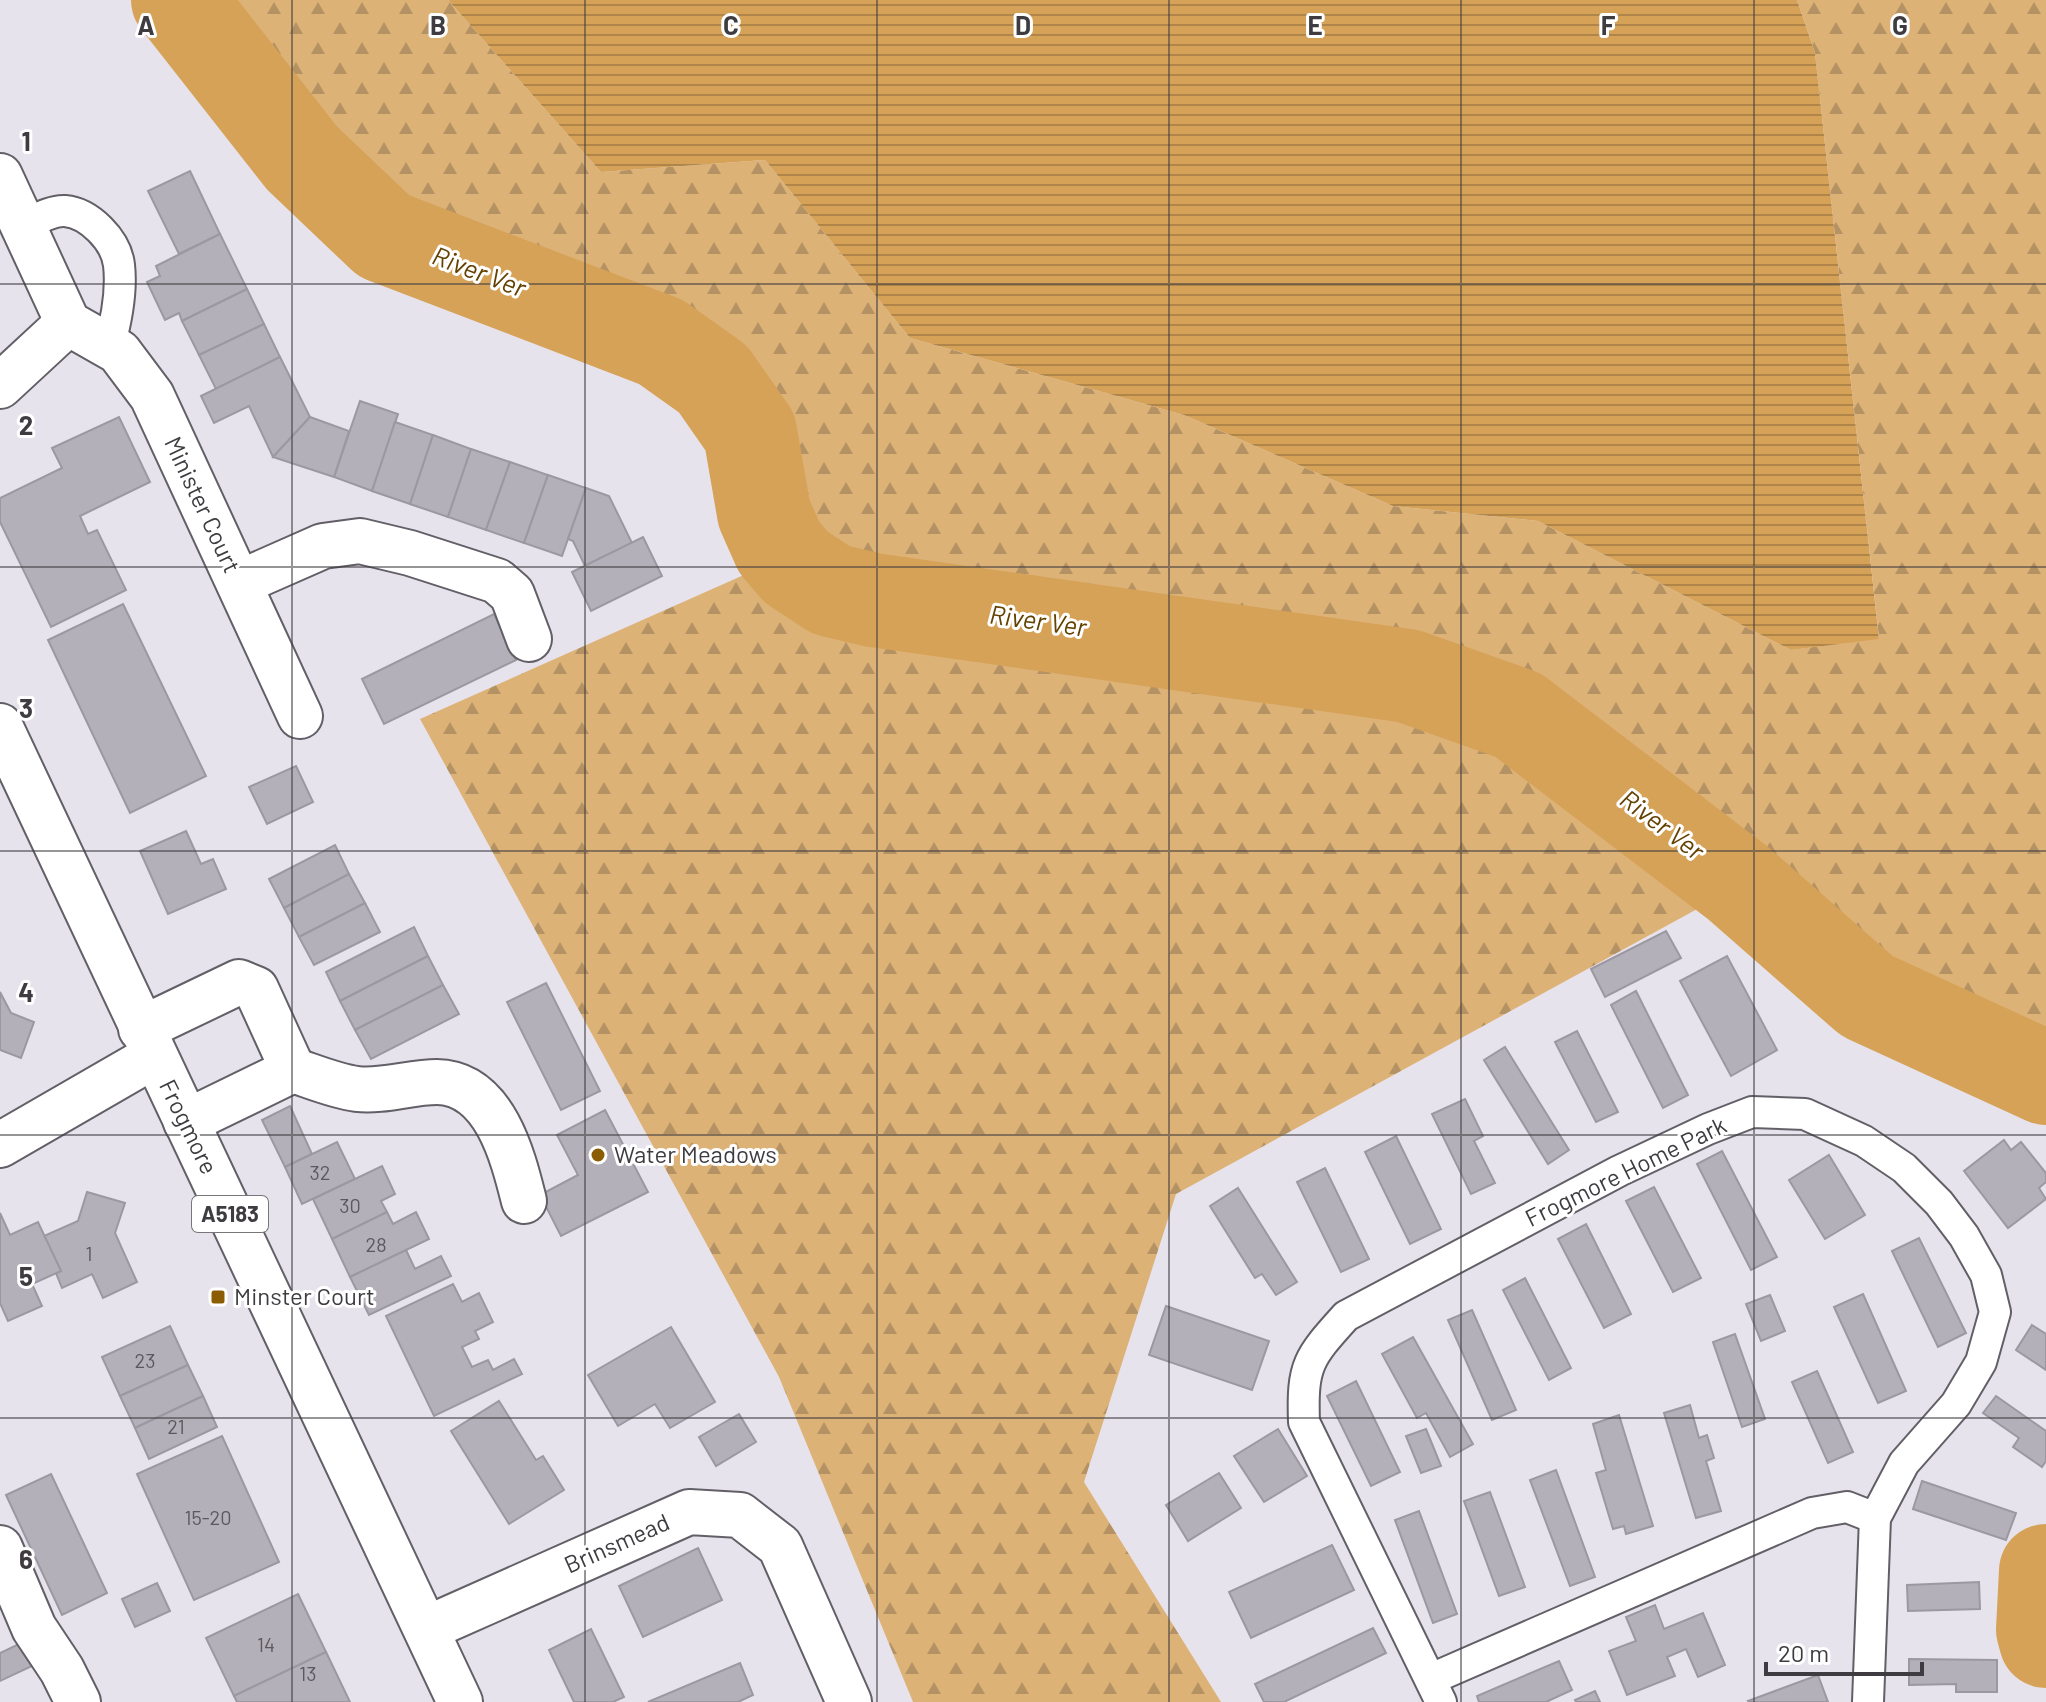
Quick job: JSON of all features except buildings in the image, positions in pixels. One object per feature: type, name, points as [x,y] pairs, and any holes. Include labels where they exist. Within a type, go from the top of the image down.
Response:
[{"type":"street","points":[[0,176],[68,323],[0,386]]},
{"type":"street","name":"Minister Court","points":[[68,323],[119,352],[152,396],[300,716]]},
{"type":"street","points":[[239,583],[323,546],[360,541],[497,581],[512,594],[529,639]]},
{"type":"street","name":"Frogmore","points":[[0,726],[428,1628],[460,1702]]},
{"type":"street","points":[[0,1145],[239,982],[256,989],[293,1070]]},
{"type":"street","points":[[186,1122],[293,1070],[360,1089],[440,1082],[472,1094],[493,1115],[513,1159],[524,1201]]},
{"type":"street","name":"Brinsmead","points":[[428,1628],[689,1512],[740,1515],[780,1546],[849,1702]]},
{"type":"street","points":[[0,1548],[34,1628],[62,1670],[78,1702]]},
{"type":"lane","points":[[23,225],[62,210],[89,217],[107,239],[119,263],[115,323],[109,347]]},
{"type":"lane","name":"Frogmore Home Park","points":[[1868,1702],[1875,1518],[1904,1463],[1956,1404],[1981,1362],[1995,1312],[1986,1275],[1939,1203],[1894,1162],[1864,1141],[1805,1114],[1752,1112],[1708,1129],[1619,1171],[1346,1316],[1317,1349],[1303,1382],[1304,1422],[1436,1690],[1812,1513],[1847,1507],[1875,1518]]},
{"type":"green space","points":[[218,0],[448,0],[601,172],[765,160],[910,338],[1184,415],[1393,506],[1538,521],[1791,650],[1879,638],[1815,53],[1797,0],[2046,0],[2046,1053],[1929,1004],[1869,968],[1752,862],[1540,701],[1437,653],[859,573],[837,566],[812,548],[765,406],[730,360],[671,317],[397,214],[328,155]]},
{"type":"green space","points":[[746,574],[780,603],[844,631],[1332,687],[1412,707],[1500,744],[1721,896],[1176,1194],[1084,1482],[1221,1702],[913,1702],[779,1377],[420,719]]},
{"type":"shaded area","points":[[448,0],[1797,0],[1815,53],[1879,639],[1791,650],[1538,521],[1393,506],[1184,415],[910,338],[765,160],[601,172]]},
{"type":"waterway","name":"River Ver","points":[[178,0],[302,158],[384,236],[661,342],[713,379],[750,432],[764,513],[779,547],[796,567],[831,590],[873,600],[1408,676],[1518,715],[1738,883],[1867,996],[2046,1078]]},
{"type":"waterway","name":"River Ver","points":[[2046,1571],[2043,1630],[2046,1641]]},
{"type":"place","name":"Water Meadows","points":[[598,1155]]},
{"type":"place","name":"Minster Court","points":[[218,1297]]}]
